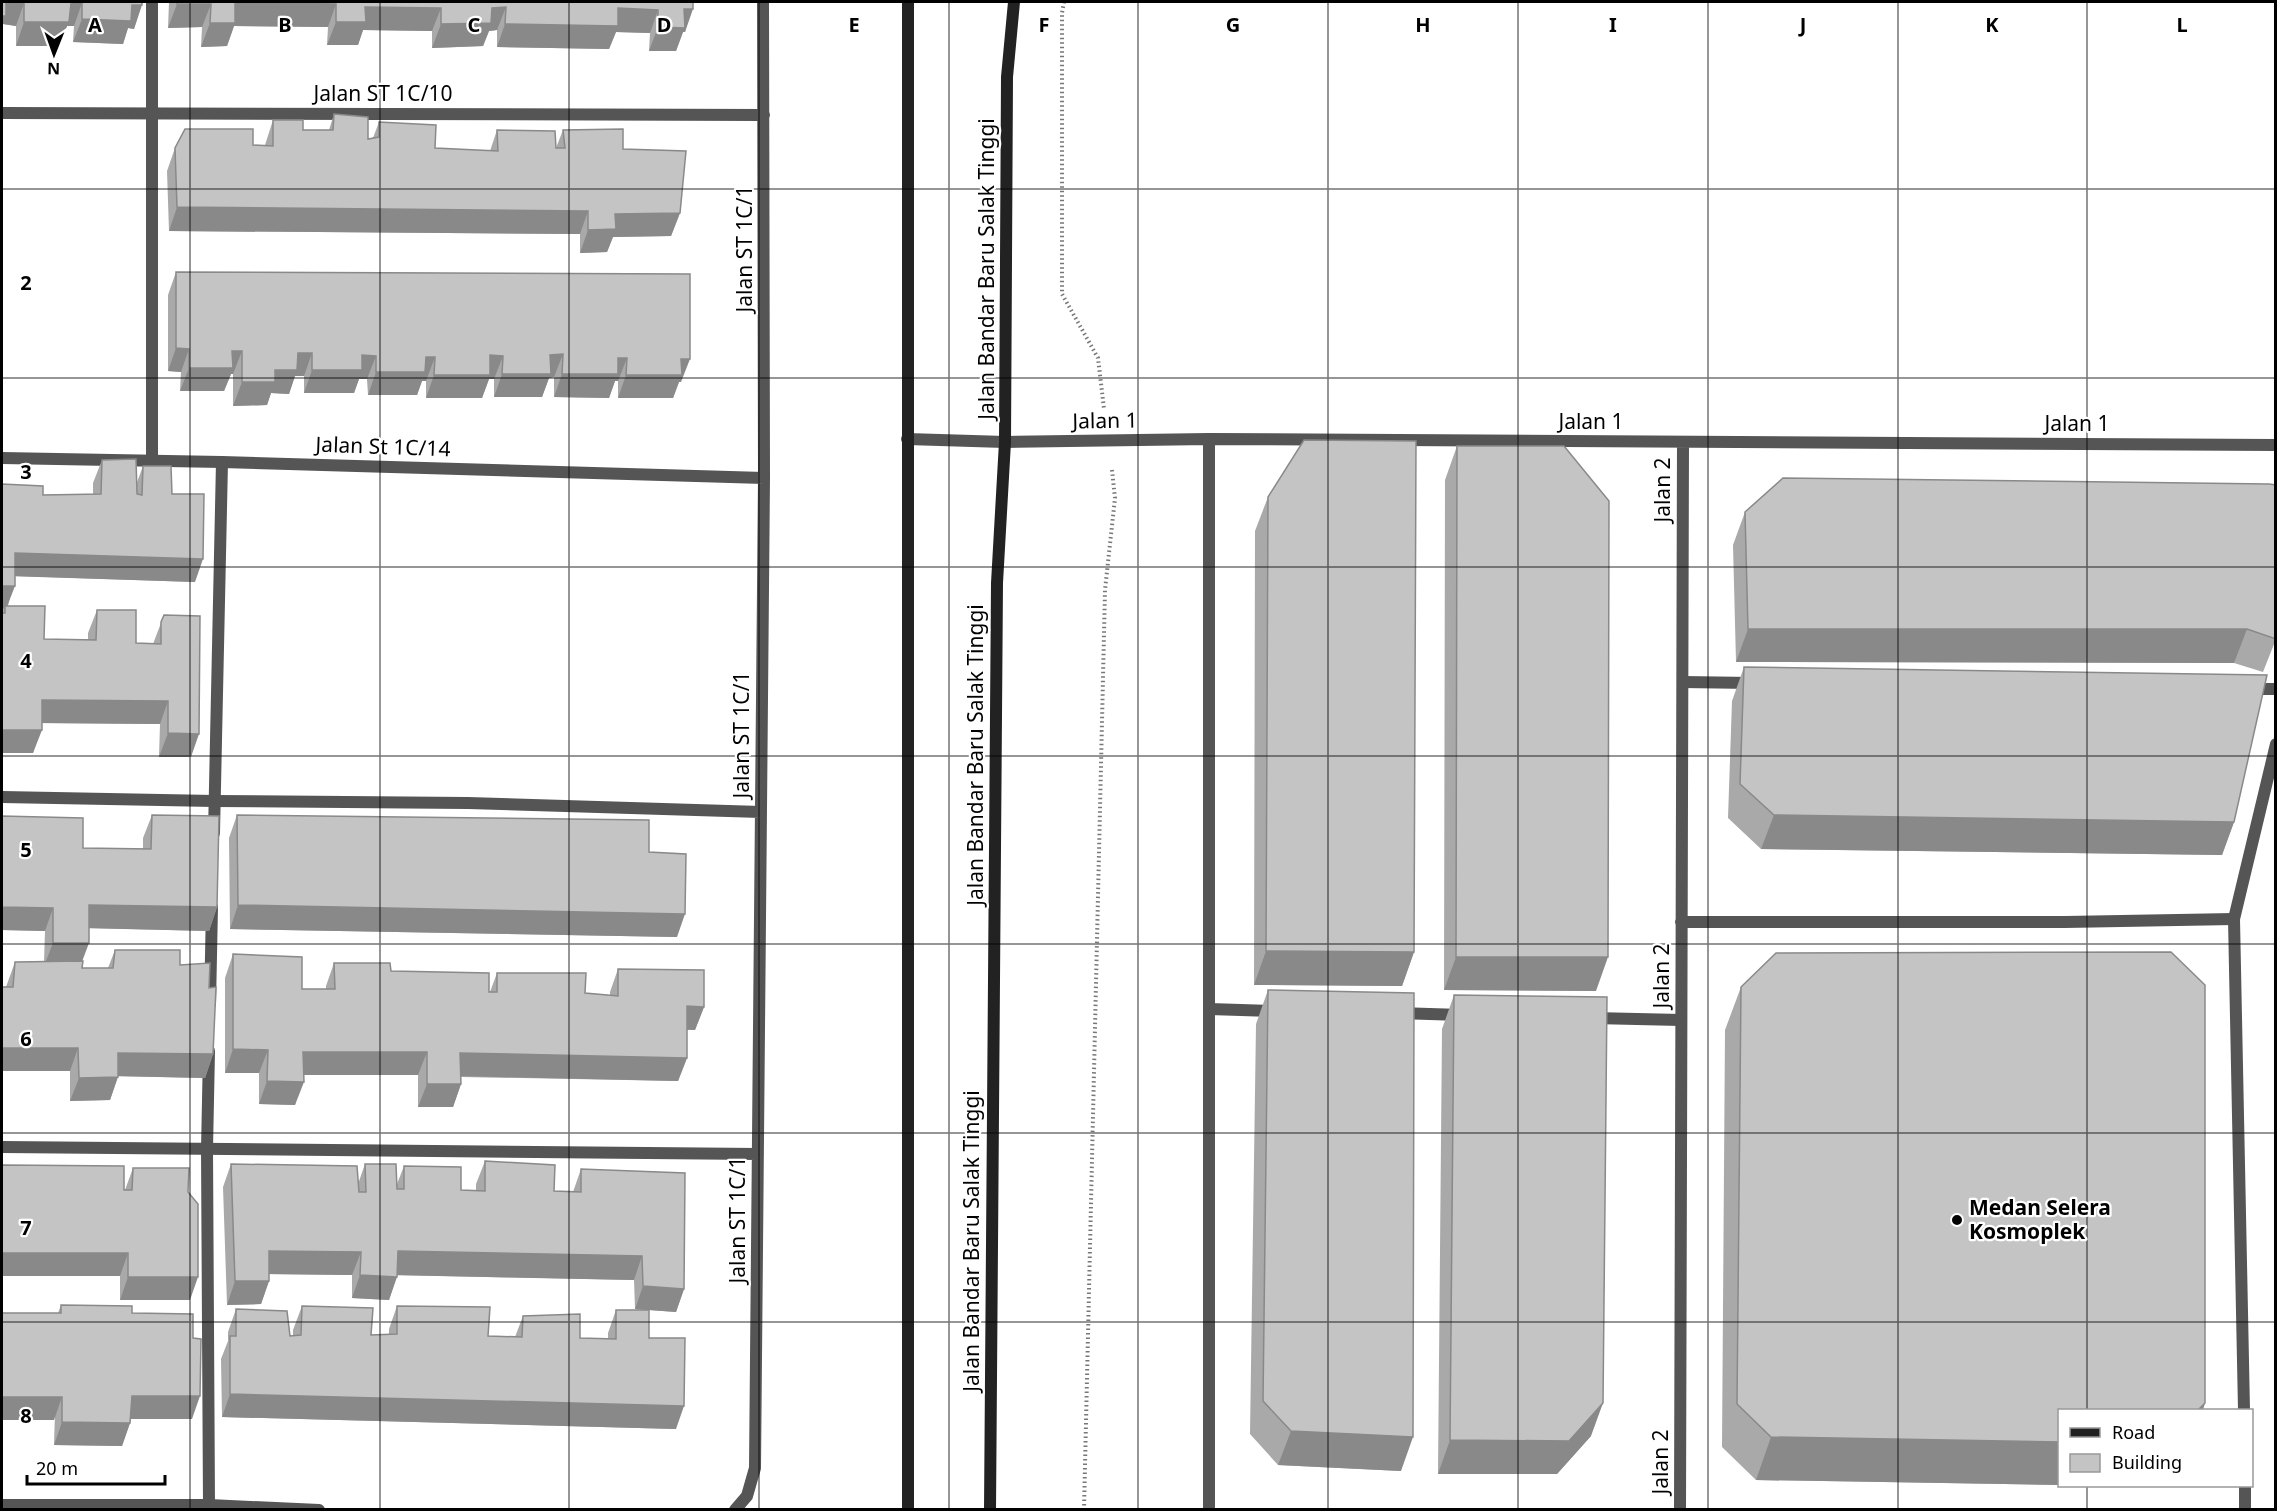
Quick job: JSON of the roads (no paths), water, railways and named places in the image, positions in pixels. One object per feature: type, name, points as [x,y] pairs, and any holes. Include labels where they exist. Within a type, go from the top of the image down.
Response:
[{"type":"main road","points":[[908,2],[908,1509]]},
{"type":"main road","name":"Jalan Bandar Baru Salak Tinggi","points":[[990,1509],[997,583],[1005,442],[1007,77],[1014,2]]},
{"type":"street","points":[[152,2],[152,461]]},
{"type":"street","name":"Jalan ST 1C/1","points":[[735,1509],[747,1496],[756,1468],[764,478],[763,2]]},
{"type":"street","name":"Jalan ST 1C/10","points":[[2,112],[764,115]]},
{"type":"street","name":"Jalan 1","points":[[907,439],[1005,442],[1209,439],[2276,445]]},
{"type":"street","points":[[1209,439],[1209,1509]]},
{"type":"street","name":"Jalan 2","points":[[1680,1509],[1683,442]]},
{"type":"street","name":"Jalan St 1C/14","points":[[2,458],[764,478]]},
{"type":"street","points":[[213,849],[222,462]]},
{"type":"street","points":[[1683,682],[1766,683]]},
{"type":"street","points":[[2240,689],[2276,689]]},
{"type":"street","points":[[2244,1409],[2234,919],[2276,744]]},
{"type":"street","points":[[2,797],[468,803],[761,812]]},
{"type":"street","points":[[210,1017],[212,897]]},
{"type":"street","points":[[1682,922],[2065,922],[2234,919]]},
{"type":"street","points":[[1209,1009],[1291,1011]]},
{"type":"street","points":[[1386,1013],[1469,1015]]},
{"type":"street","points":[[1575,1017],[1681,1020]]},
{"type":"street","points":[[209,1041],[207,1149],[209,1505]]},
{"type":"street","points":[[2,1147],[758,1154]]},
{"type":"street","points":[[2245,1487],[2246,1509]]},
{"type":"street","points":[[2,1505],[209,1505],[319,1509]]},
{"type":"place","name":"Medan Selera Kosmoplek","points":[[1957,1220]]}]
